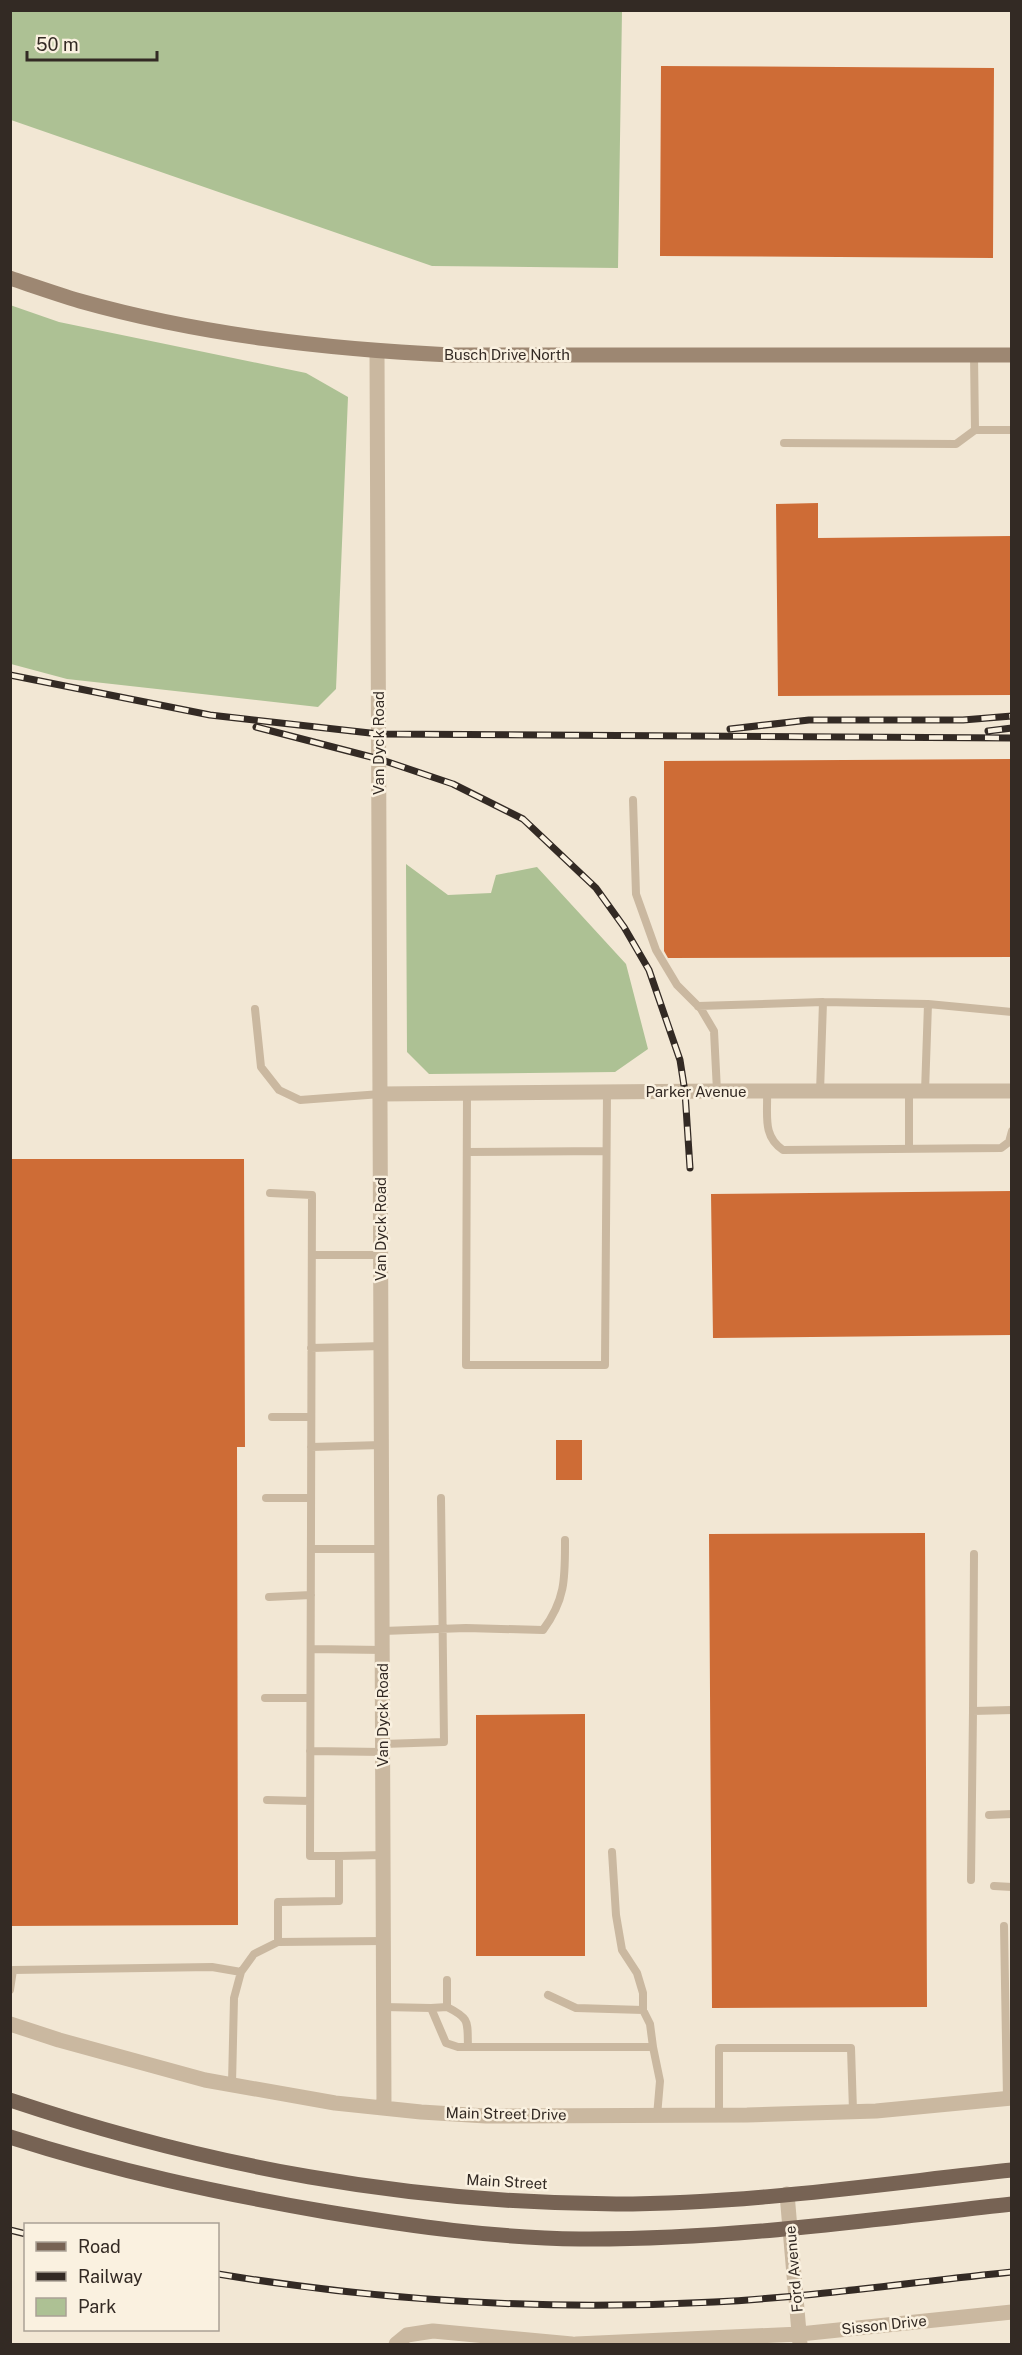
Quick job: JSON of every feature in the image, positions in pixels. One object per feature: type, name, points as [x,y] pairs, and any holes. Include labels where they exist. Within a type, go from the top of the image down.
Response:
[{"type":"main road","name":"Main Street","points":[[10,2100],[92,2127],[253,2167],[429,2195],[616,2204],[680,2202],[787,2194],[1011,2170]]},
{"type":"main road","points":[[10,2137],[140,2175],[219,2193],[437,2229],[579,2239],[696,2236],[790,2229],[1011,2204]]},
{"type":"street","name":"Busch Drive North","points":[[10,278],[79,301],[144,317],[240,336],[377,351],[451,355],[1011,355]]},
{"type":"street","name":"Van Dyck Road","points":[[377,351],[384,2108]]},
{"type":"street","name":"Parker Avenue","points":[[381,1094],[1011,1091]]},
{"type":"street","name":"Main Street Drive","points":[[10,2024],[128,2060],[232,2084],[335,2103],[486,2116],[657,2116],[853,2111],[1009,2098]]},
{"type":"street","name":"Ford Avenue","points":[[787,2194],[800,2339]]},
{"type":"street","name":"Sisson Drive","points":[[401,2340],[433,2331],[574,2344],[800,2339],[1011,2312]]},
{"type":"lane","points":[[974,355],[975,430]]},
{"type":"lane","points":[[784,442],[956,444],[975,430],[1011,430]]},
{"type":"lane","points":[[633,800],[636,894],[656,950],[677,985],[698,1006],[714,1031],[717,1091]]},
{"type":"lane","points":[[698,1006],[823,1002],[928,1004],[1011,1012]]},
{"type":"lane","points":[[820,1092],[823,1002]]},
{"type":"lane","points":[[925,1092],[928,1004]]},
{"type":"lane","points":[[255,1009],[261,1067],[279,1090],[300,1101],[381,1094]]},
{"type":"lane","points":[[767,1091],[768,1132],[773,1143],[783,1150],[1001,1148],[1009,1142],[1011,1131]]},
{"type":"lane","points":[[909,1092],[909,1149]]},
{"type":"lane","points":[[466,1094],[466,1365],[605,1365],[607,1093]]},
{"type":"lane","points":[[466,1152],[606,1151]]},
{"type":"lane","points":[[270,1193],[312,1195],[310,1856],[383,1855]]},
{"type":"lane","points":[[312,1255],[381,1255]]},
{"type":"lane","points":[[311,1348],[382,1346]]},
{"type":"lane","points":[[272,1417],[311,1417]]},
{"type":"lane","points":[[311,1447],[382,1444]]},
{"type":"lane","points":[[266,1498],[311,1498]]},
{"type":"lane","points":[[310,1751],[383,1748],[444,1742],[441,1498]]},
{"type":"lane","points":[[383,1631],[543,1630],[555,1613],[565,1586],[565,1540]]},
{"type":"lane","points":[[311,1549],[382,1549]]},
{"type":"lane","points":[[971,1880],[974,1554]]},
{"type":"lane","points":[[269,1597],[311,1595]]},
{"type":"lane","points":[[310,1649],[383,1650]]},
{"type":"lane","points":[[265,1698],[310,1698]]},
{"type":"lane","points":[[973,1711],[1011,1710]]},
{"type":"lane","points":[[267,1800],[310,1801]]},
{"type":"lane","points":[[989,1815],[1011,1814]]},
{"type":"lane","points":[[612,1852],[616,1916],[622,1950],[637,1973],[643,1993],[643,2010],[650,2025],[660,2081],[657,2116]]},
{"type":"lane","points":[[278,1942],[278,1902],[339,1901],[339,1856]]},
{"type":"lane","points":[[994,1886],[1011,1887]]},
{"type":"lane","points":[[1004,1926],[1009,2098]]},
{"type":"lane","points":[[232,2084],[234,1998],[241,1972],[254,1954],[278,1942],[384,1941]]},
{"type":"lane","points":[[10,1990],[13,1970],[212,1967],[241,1972]]},
{"type":"lane","points":[[447,1980],[447,2007]]},
{"type":"lane","points":[[548,1995],[576,2008],[643,2010]]},
{"type":"lane","points":[[384,2007],[447,2007],[464,2016],[467,2023],[468,2047]]},
{"type":"lane","points":[[431,2008],[446,2043],[458,2047],[653,2047]]},
{"type":"lane","points":[[719,2115],[719,2048],[851,2048],[853,2111]]},
{"type":"green space","points":[[11,10],[622,11],[618,268],[432,266],[11,120]]},
{"type":"green space","points":[[10,305],[59,322],[306,373],[348,397],[336,689],[318,707],[67,679],[11,664]]},
{"type":"green space","points":[[406,864],[448,895],[491,893],[496,875],[537,867],[626,964],[648,1049],[615,1072],[429,1074],[407,1052]]},
{"type":"building","points":[[661,66],[994,68],[993,258],[660,256]]},
{"type":"building","points":[[818,503],[818,538],[1011,536],[1011,695],[778,696],[776,504]]},
{"type":"building","points":[[1011,759],[1011,957],[668,958],[664,951],[664,761]]},
{"type":"building","points":[[10,1159],[244,1159],[245,1447],[237,1447],[238,1925],[10,1926]]},
{"type":"building","points":[[1011,1191],[1011,1335],[713,1338],[711,1194]]},
{"type":"building","points":[[556,1440],[582,1440],[582,1480],[556,1480]]},
{"type":"building","points":[[925,1533],[927,2007],[712,2008],[709,1534]]},
{"type":"building","points":[[585,1714],[585,1956],[476,1956],[476,1715]]},
{"type":"railway","points":[[10,675],[210,715],[379,734],[1012,738]]},
{"type":"railway","points":[[730,729],[809,720],[963,720],[1012,716]]},
{"type":"railway","points":[[256,727],[379,759],[453,784],[523,819],[596,888],[624,927],[649,970],[680,1060],[685,1092],[690,1168]]},
{"type":"railway","points":[[988,731],[1012,728]]},
{"type":"railway","points":[[10,2230],[24,2234]]},
{"type":"railway","points":[[219,2274],[403,2297],[465,2302],[590,2305],[751,2300],[1012,2272]]}]
